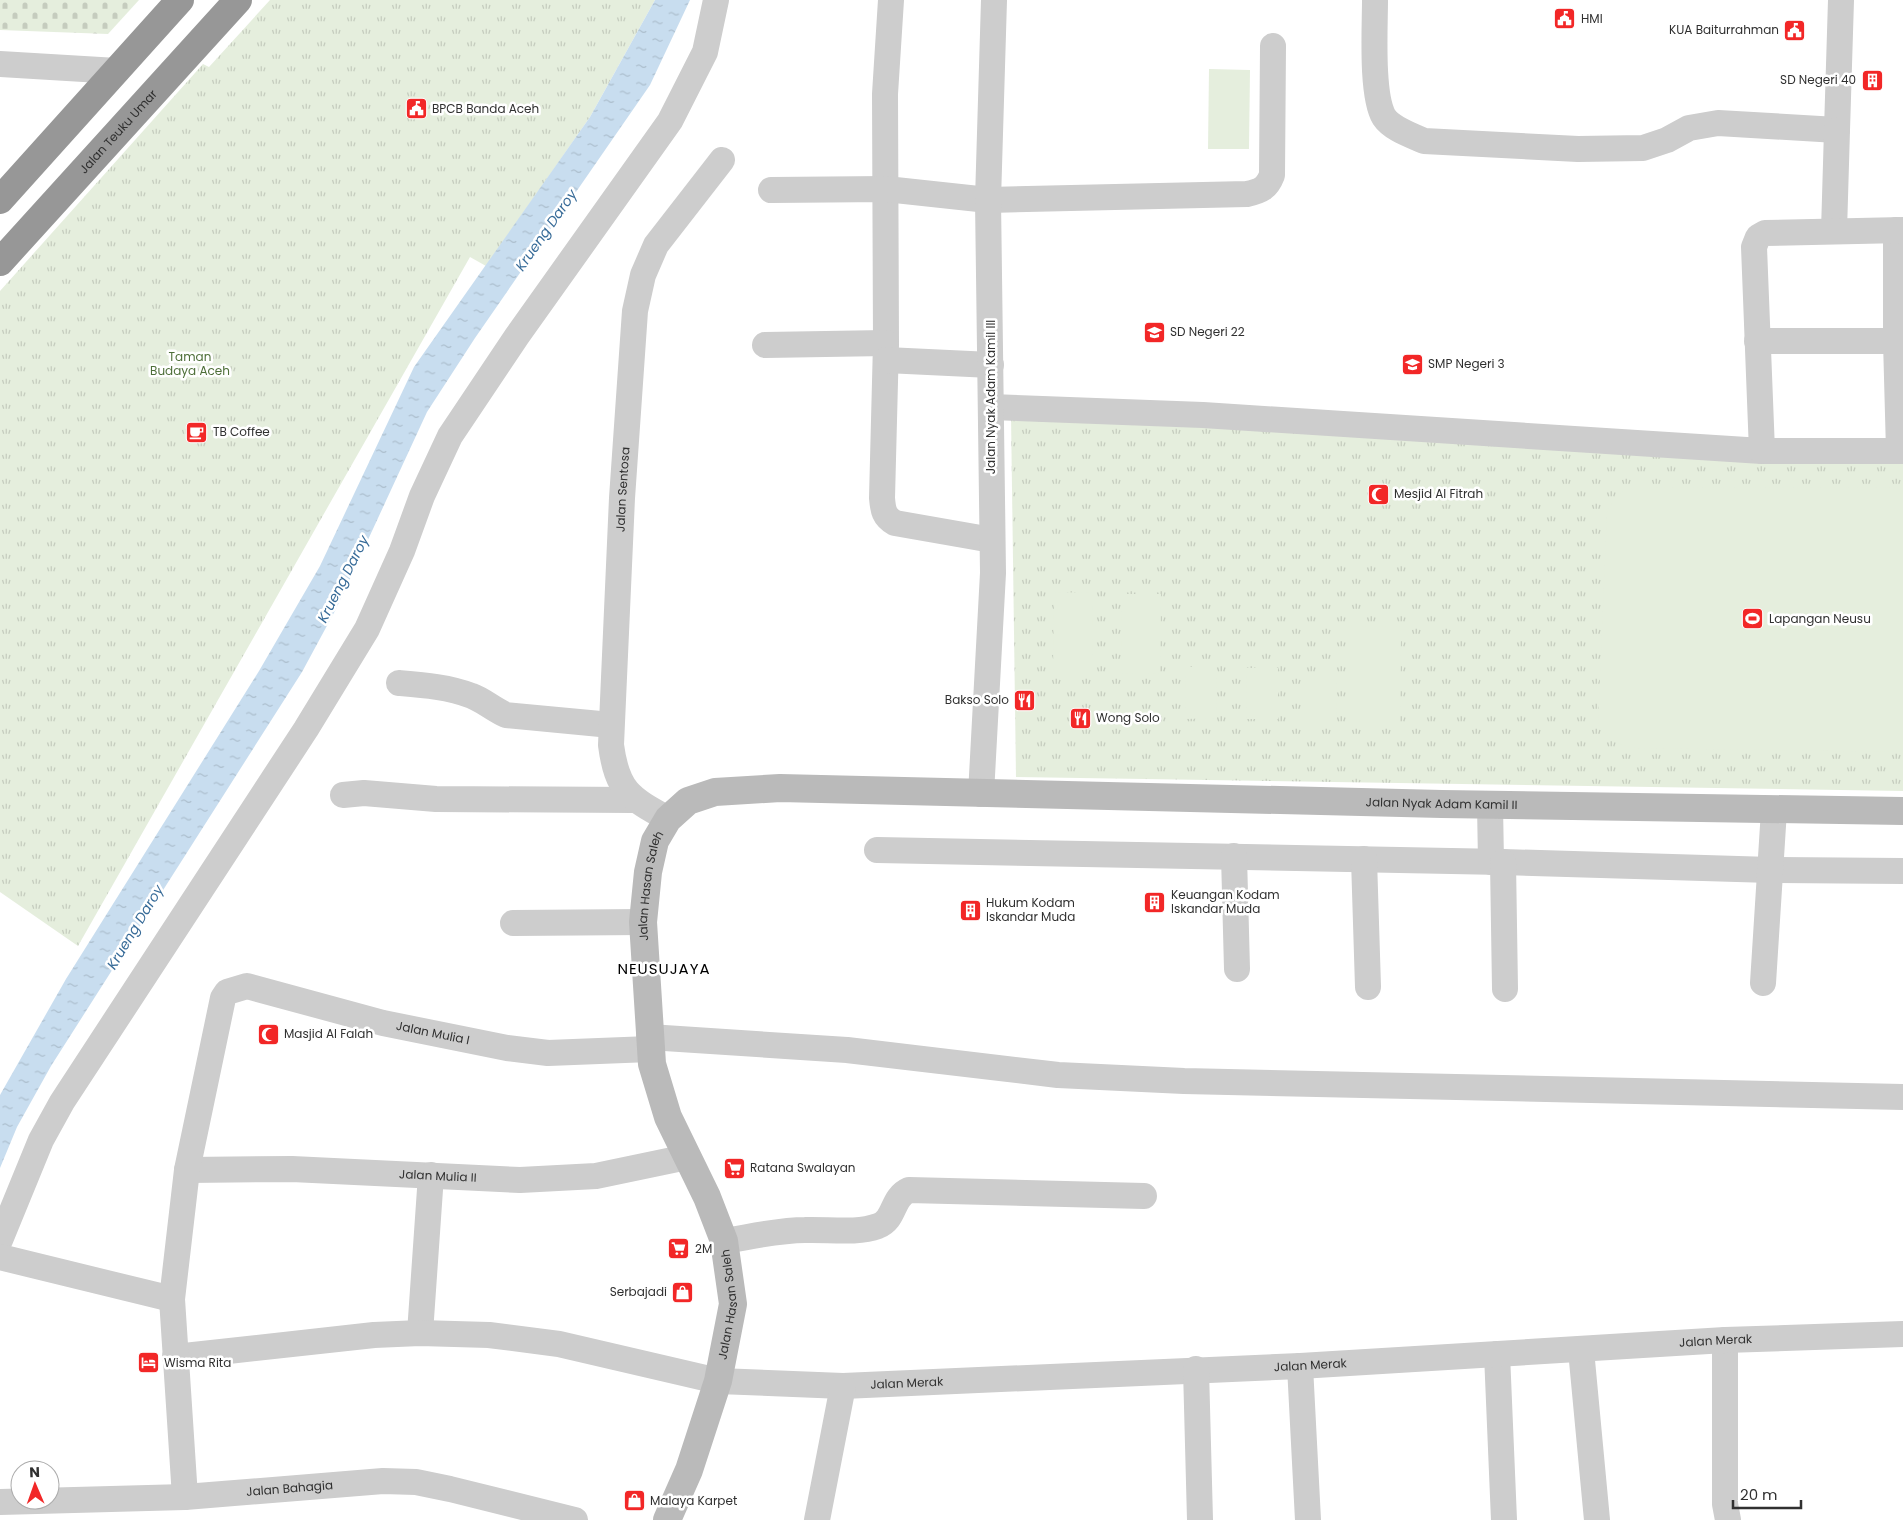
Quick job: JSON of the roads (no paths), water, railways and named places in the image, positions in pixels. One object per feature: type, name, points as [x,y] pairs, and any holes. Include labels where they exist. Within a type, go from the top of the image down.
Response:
[{"type":"highway","points":[[0,200],[180,0]]},
{"type":"highway","name":"Jalan Teuku Umar","points":[[0,262],[238,0]]},
{"type":"street","points":[[0,1240],[41,1140],[62,1102],[306,730],[367,629],[402,551],[422,496],[450,436],[523,328],[670,121],[704,52],[716,0]]},
{"type":"street","points":[[891,0],[885,94],[886,352],[883,511],[888,519],[896,523],[992,540]]},
{"type":"street","name":"Jalan Nyak Adam Kamil III","points":[[981,794],[992,573],[988,200],[994,0]]},
{"type":"street","points":[[1375,0],[1377,94],[1384,117],[1401,131],[1424,141],[1578,149],[1643,148],[1667,140],[1689,128],[1718,122],[1837,130]]},
{"type":"street","points":[[1834,231],[1842,0]]},
{"type":"street","points":[[771,190],[886,189],[988,200],[1247,194],[1260,192],[1268,185],[1272,175],[1274,46]]},
{"type":"street","points":[[0,64],[116,71]]},
{"type":"street","name":"Jalan Sentosa","points":[[668,819],[634,800],[619,781],[613,764],[611,725],[622,498],[637,302],[643,275],[656,245],[722,160]]},
{"type":"street","points":[[991,407],[1203,415],[1762,452],[1901,451],[1899,341],[1900,230],[1765,233],[1758,237],[1754,247],[1762,452]]},
{"type":"street","points":[[1757,341],[1899,341]]},
{"type":"street","points":[[765,345],[886,352],[991,365]]},
{"type":"street","points":[[399,683],[458,691],[474,697],[489,708],[506,715],[611,725]]},
{"type":"street","name":"Jalan Hasan Saleh","points":[[667,1520],[689,1470],[718,1381],[733,1304],[724,1241],[707,1197],[668,1117],[652,1064],[643,922],[648,872],[655,841],[668,819],[688,801],[715,792],[780,788],[981,794]]},
{"type":"street","points":[[342,795],[364,794],[436,799],[634,800]]},
{"type":"street","name":"Jalan Nyak Adam Kamil II","points":[[981,794],[1490,805],[1903,811]]},
{"type":"street","points":[[1490,805],[1497,862],[1505,989]]},
{"type":"street","points":[[1762,983],[1774,810]]},
{"type":"street","points":[[877,850],[1234,856],[1771,870],[1903,871]]},
{"type":"street","points":[[1234,856],[1237,969]]},
{"type":"street","points":[[1364,859],[1368,988]]},
{"type":"street","points":[[512,923],[643,922]]},
{"type":"street","name":"Jalan Mulia I","points":[[187,1170],[222,998],[227,992],[237,987],[247,986],[383,1023],[523,1050],[548,1053],[650,1043],[847,1050],[1058,1075],[1184,1081],[1903,1097]]},
{"type":"street","name":"Jalan Mulia II","points":[[187,1170],[292,1169],[520,1180],[596,1176],[687,1157]]},
{"type":"street","points":[[185,1497],[172,1298],[187,1170]]},
{"type":"street","points":[[420,1333],[431,1175]]},
{"type":"street","points":[[724,1241],[803,1230],[846,1230],[876,1227],[885,1223],[898,1197],[910,1190],[1144,1196]]},
{"type":"street","points":[[0,1257],[172,1298]]},
{"type":"street","name":"Jalan Merak","points":[[175,1357],[374,1335],[420,1333],[489,1335],[559,1344],[718,1381],[843,1386],[1196,1369],[1300,1366],[1725,1340],[1903,1334]]},
{"type":"street","points":[[1725,1340],[1725,1504],[1728,1520]]},
{"type":"street","points":[[1581,1350],[1597,1520]]},
{"type":"street","points":[[1497,1354],[1504,1520]]},
{"type":"street","points":[[1300,1366],[1308,1520]]},
{"type":"street","points":[[1196,1369],[1200,1520]]},
{"type":"street","points":[[817,1520],[843,1386]]},
{"type":"street","name":"Jalan Bahagia","points":[[0,1502],[185,1497],[382,1481],[416,1482],[575,1520]]},
{"type":"water","name":"Krueng Daroy","points":[[655,0],[690,0],[650,85],[475,338],[427,412],[336,609],[302,672],[51,1066],[17,1127],[0,1168],[0,1095],[66,979],[259,671],[320,566],[414,367],[590,117]]},
{"type":"place","name":"HMI","points":[[1565,19]]},
{"type":"place","name":"KUA Baiturrahman","points":[[1795,30]]},
{"type":"place","name":"SD Negeri 40","points":[[1872,80]]},
{"type":"place","name":"BPCB Banda Aceh","points":[[416,109]]},
{"type":"place","name":"SD Negeri 22","points":[[1154,332]]},
{"type":"place","name":"SMP Negeri 3","points":[[1412,364]]},
{"type":"place","name":"TB Coffee","points":[[197,432]]},
{"type":"place","name":"Mesjid Al Fitrah","points":[[1378,494]]},
{"type":"place","name":"Lapangan Neusu","points":[[1753,619]]},
{"type":"place","name":"Bakso Solo","points":[[1025,700]]},
{"type":"place","name":"Wong Solo","points":[[1080,718]]},
{"type":"place","name":"Keuangan Kodam Iskandar Muda","points":[[1155,902]]},
{"type":"place","name":"Hukum Kodam Iskandar Muda","points":[[970,910]]},
{"type":"place","name":"Masjid Al Falah","points":[[268,1034]]},
{"type":"place","name":"Ratana Swalayan","points":[[734,1168]]},
{"type":"place","name":"2M","points":[[679,1249]]},
{"type":"place","name":"Serbajadi","points":[[683,1292]]},
{"type":"place","name":"Wisma Rita","points":[[148,1363]]},
{"type":"place","name":"Malaya Karpet","points":[[634,1501]]},
{"type":"district","name":"NEUSUJAYA","points":[[664,969]]},
{"type":"park label","name":"Taman Budaya Aceh","points":[[190,364]]}]
